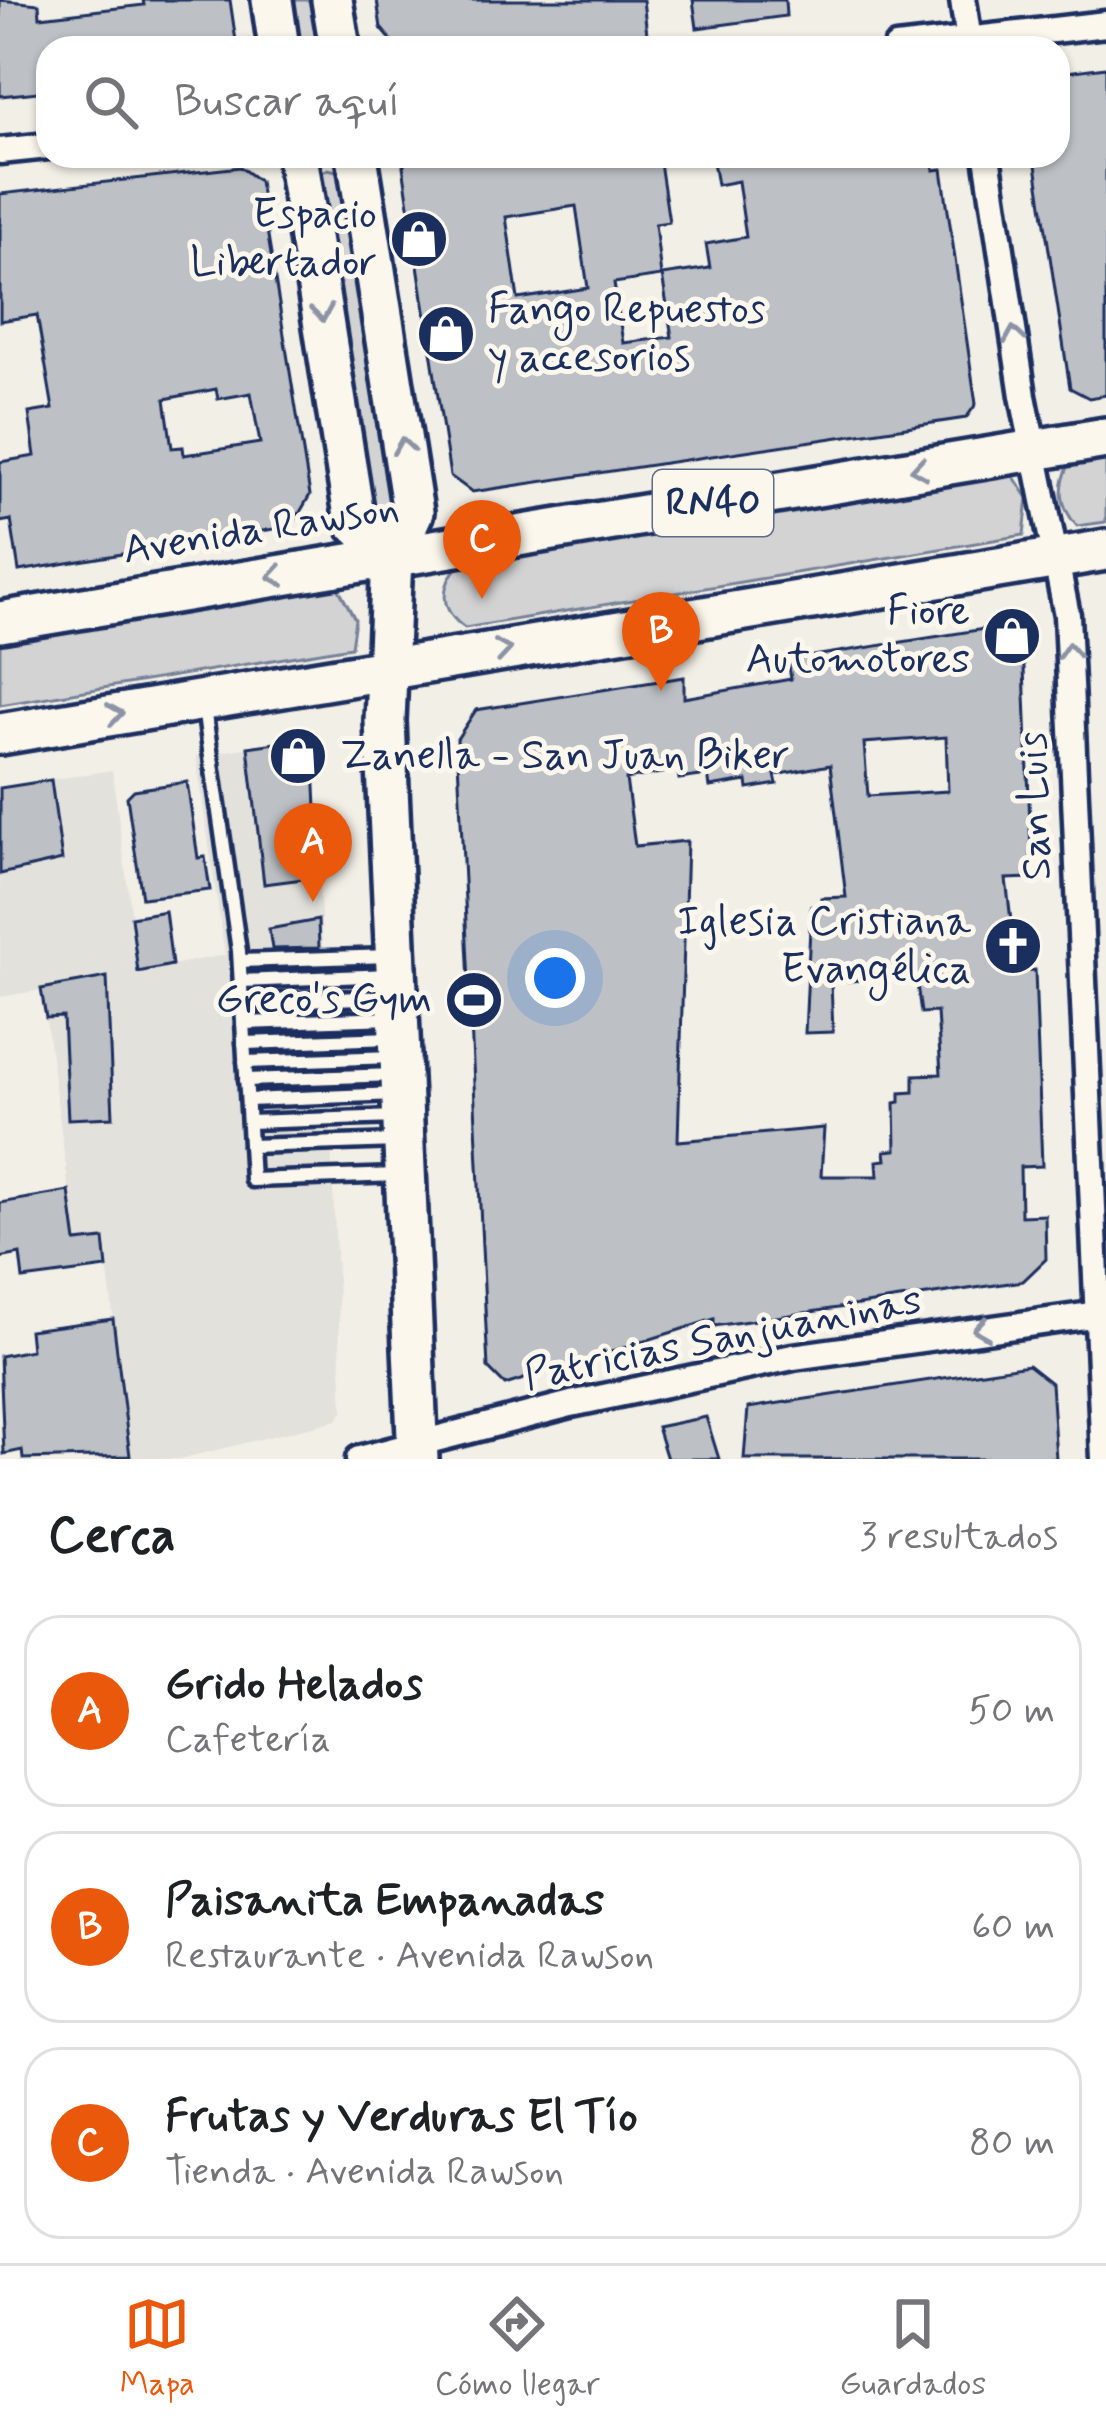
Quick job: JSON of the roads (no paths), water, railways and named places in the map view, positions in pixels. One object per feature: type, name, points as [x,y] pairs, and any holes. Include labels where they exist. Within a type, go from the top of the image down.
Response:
[{"type":"main road","points":[[272,0],[277,36]]},
{"type":"main road","points":[[332,0],[338,36]]},
{"type":"main road","points":[[299,168],[355,522],[392,557]]},
{"type":"main road","points":[[359,168],[413,512],[392,557],[387,670],[418,1452]]},
{"type":"main road","name":"Avenida Rawson","points":[[0,622],[1106,438]]},
{"type":"main road","points":[[0,734],[202,692],[387,670],[1106,550]]},
{"type":"street","points":[[963,0],[968,36]]},
{"type":"street","points":[[1024,36],[1106,24]]},
{"type":"street","points":[[0,151],[36,147]]},
{"type":"street","name":"San Luis","points":[[989,168],[1067,615],[1102,1313],[1104,1459]]},
{"type":"street","name":"Patricias Sanjuaninas","points":[[359,1459],[418,1452],[572,1404],[793,1357],[1102,1313]]},
{"type":"lane","points":[[202,692],[240,961],[251,1180],[400,1058]]},
{"type":"lane","points":[[240,961],[400,1058]]},
{"type":"lane","points":[[241,981],[400,1058]]},
{"type":"lane","points":[[242,1002],[400,1058]]},
{"type":"lane","points":[[243,1023],[400,1058]]},
{"type":"lane","points":[[244,1043],[400,1058]]},
{"type":"lane","points":[[245,1062],[400,1058]]},
{"type":"lane","points":[[246,1080],[400,1058]]},
{"type":"lane","points":[[248,1100],[400,1058]]},
{"type":"lane","points":[[248,1122],[400,1058]]},
{"type":"lane","points":[[250,1146],[400,1058]]},
{"type":"place","name":"Espacio Libertador","points":[[419,239]]},
{"type":"place","name":"Fango Repuestos y accesorios","points":[[446,334]]},
{"type":"place","name":"Frutas y Verduras El Tío","points":[[482,599]]},
{"type":"place","name":"Fiore Automotores","points":[[1012,636]]},
{"type":"place","name":"Paisanita Empanadas","points":[[661,691]]},
{"type":"place","name":"Zanella - San Juan Biker","points":[[298,756]]},
{"type":"place","name":"Grido Helados","points":[[313,902]]},
{"type":"place","name":"Iglesia Cristiana Evangélica","points":[[1013,946]]},
{"type":"place","name":"Greco's Gym","points":[[474,1000]]}]
